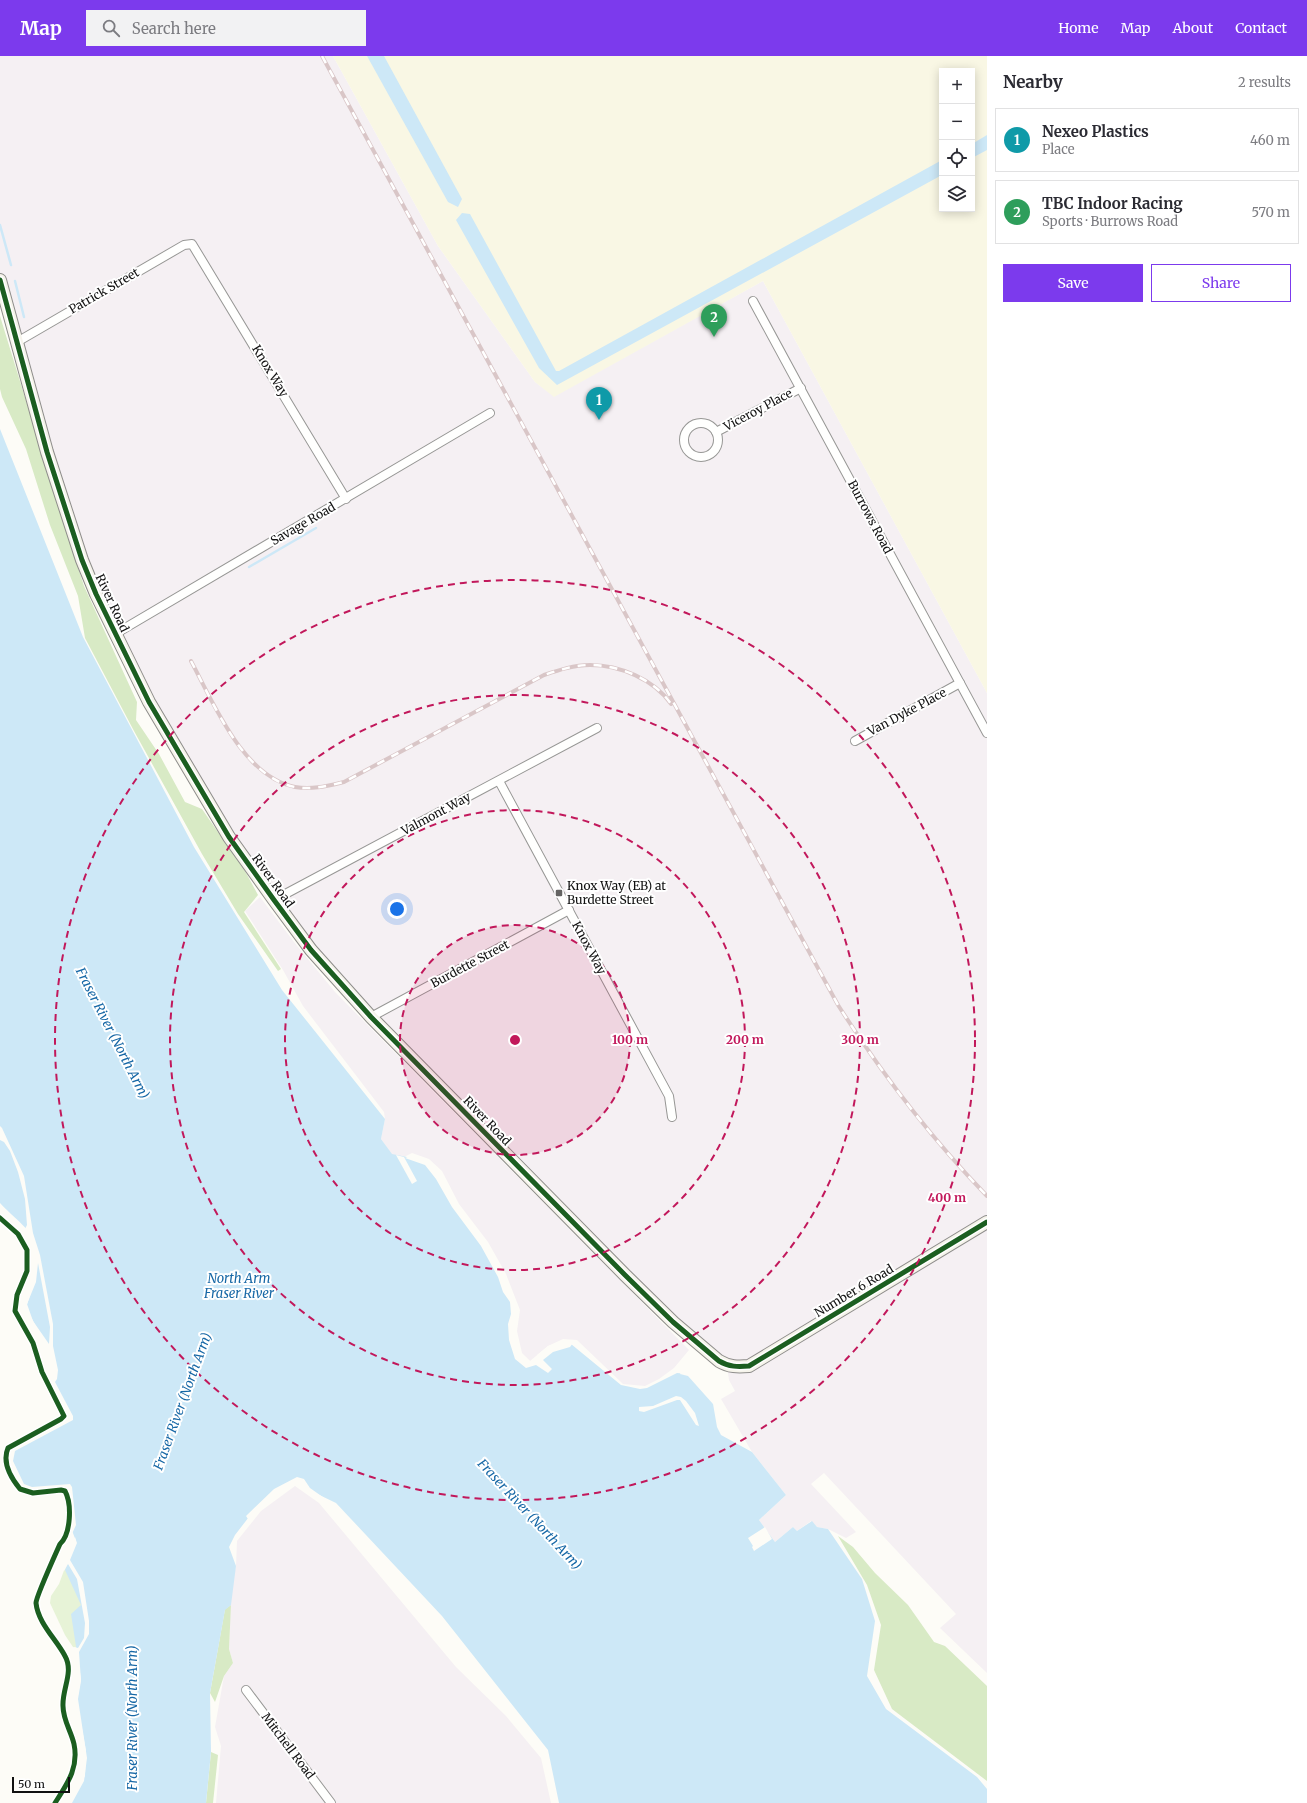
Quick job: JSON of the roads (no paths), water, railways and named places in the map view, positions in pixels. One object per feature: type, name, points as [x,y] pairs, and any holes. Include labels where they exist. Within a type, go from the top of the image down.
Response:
[{"type":"street","name":"Patrick Street","points":[[17,342],[184,245],[192,244]]},
{"type":"street","name":"Knox Way","points":[[192,244],[346,499]]},
{"type":"street","name":"River Road","points":[[0,280],[64,505],[85,567],[115,634],[170,739],[229,837],[312,950],[371,1017],[625,1275],[710,1355],[727,1366]]},
{"type":"street","name":"Burrows Road","points":[[753,301],[987,733]]},
{"type":"street","name":"Viceroy Place","points":[[716,432],[801,388]]},
{"type":"street","name":"Savage Road","points":[[115,634],[490,413]]},
{"type":"street","name":"Viceroy Place","points":[[693,425],[708,425],[716,432],[717,443],[711,453],[700,457],[690,453],[686,448],[684,438],[689,428],[693,425]]},
{"type":"street","name":"Van Dyke Place","points":[[854,741],[960,683]]},
{"type":"street","name":"Valmont Way","points":[[274,900],[597,728]]},
{"type":"street","name":"Knox Way","points":[[499,781],[669,1096],[672,1117]]},
{"type":"street","name":"Burdette Street","points":[[371,1017],[569,910]]},
{"type":"street","name":"Number 6 Road","points":[[727,1366],[750,1366],[987,1222]]},
{"type":"street","name":"Mitchell Road","points":[[246,1690],[331,1803]]},
{"type":"water","points":[[367,56],[384,56],[462,199],[458,207],[448,202]]},
{"type":"water","points":[[987,135],[987,150],[975,156],[975,142]]},
{"type":"water","points":[[939,162],[939,177],[557,385],[539,368],[456,220],[462,213],[470,214],[556,371],[559,371]]},
{"type":"water","name":"North Arm Fraser River","points":[[0,429],[83,637],[194,847],[282,990],[385,1119],[381,1139],[392,1154],[417,1159],[426,1163],[501,1275],[512,1306],[517,1352],[529,1363],[548,1349],[571,1344],[621,1385],[640,1389],[647,1388],[677,1373],[688,1374],[712,1398],[717,1427],[721,1435],[752,1452],[786,1495],[759,1520],[775,1542],[793,1527],[797,1531],[812,1521],[817,1527],[828,1529],[862,1579],[875,1621],[867,1676],[886,1709],[977,1777],[987,1789],[987,1803],[559,1803],[548,1750],[442,1616],[336,1503],[309,1490],[299,1482],[293,1482],[273,1494],[252,1513],[235,1535],[229,1547],[236,1566],[231,1605],[225,1610],[210,1693],[211,1752],[206,1803],[71,1803],[85,1776],[86,1751],[77,1701],[81,1679],[71,1614],[81,1605],[65,1570],[76,1541],[71,1528],[69,1496],[60,1488],[20,1487],[7,1460],[10,1449],[66,1419],[67,1412],[53,1385],[54,1379],[48,1348],[26,1308],[35,1280],[37,1250],[34,1241],[26,1228],[0,1203],[0,1137],[2,1136],[0,1129]]},
{"type":"waterway","points":[[0,225],[11,265]]},
{"type":"waterway","points":[[15,281],[24,317]]},
{"type":"waterway","points":[[249,567],[316,528]]},
{"type":"railway","points":[[322,56],[838,1005],[889,1080],[926,1128],[987,1196]]},
{"type":"railway","points":[[191,661],[220,716],[245,754],[260,769],[277,780],[301,788],[320,787],[344,782],[544,675],[567,668],[590,665],[624,671],[635,675],[655,687],[671,704]]},
{"type":"place","name":"TBC Indoor Racing","points":[[714,337]]},
{"type":"place","name":"Nexeo Plastics","points":[[599,420]]},
{"type":"place","name":"Knox Way (EB) at Burdette Street","points":[[559,893]]},
{"type":"water label","name":"Fraser River (North Arm)","points":[[113,1033]]},
{"type":"water label","name":"Fraser River (North Arm)","points":[[182,1401]]},
{"type":"water label","name":"Fraser River (North Arm)","points":[[530,1514]]},
{"type":"water label","name":"Fraser River (North Arm)","points":[[132,1718]]}]
